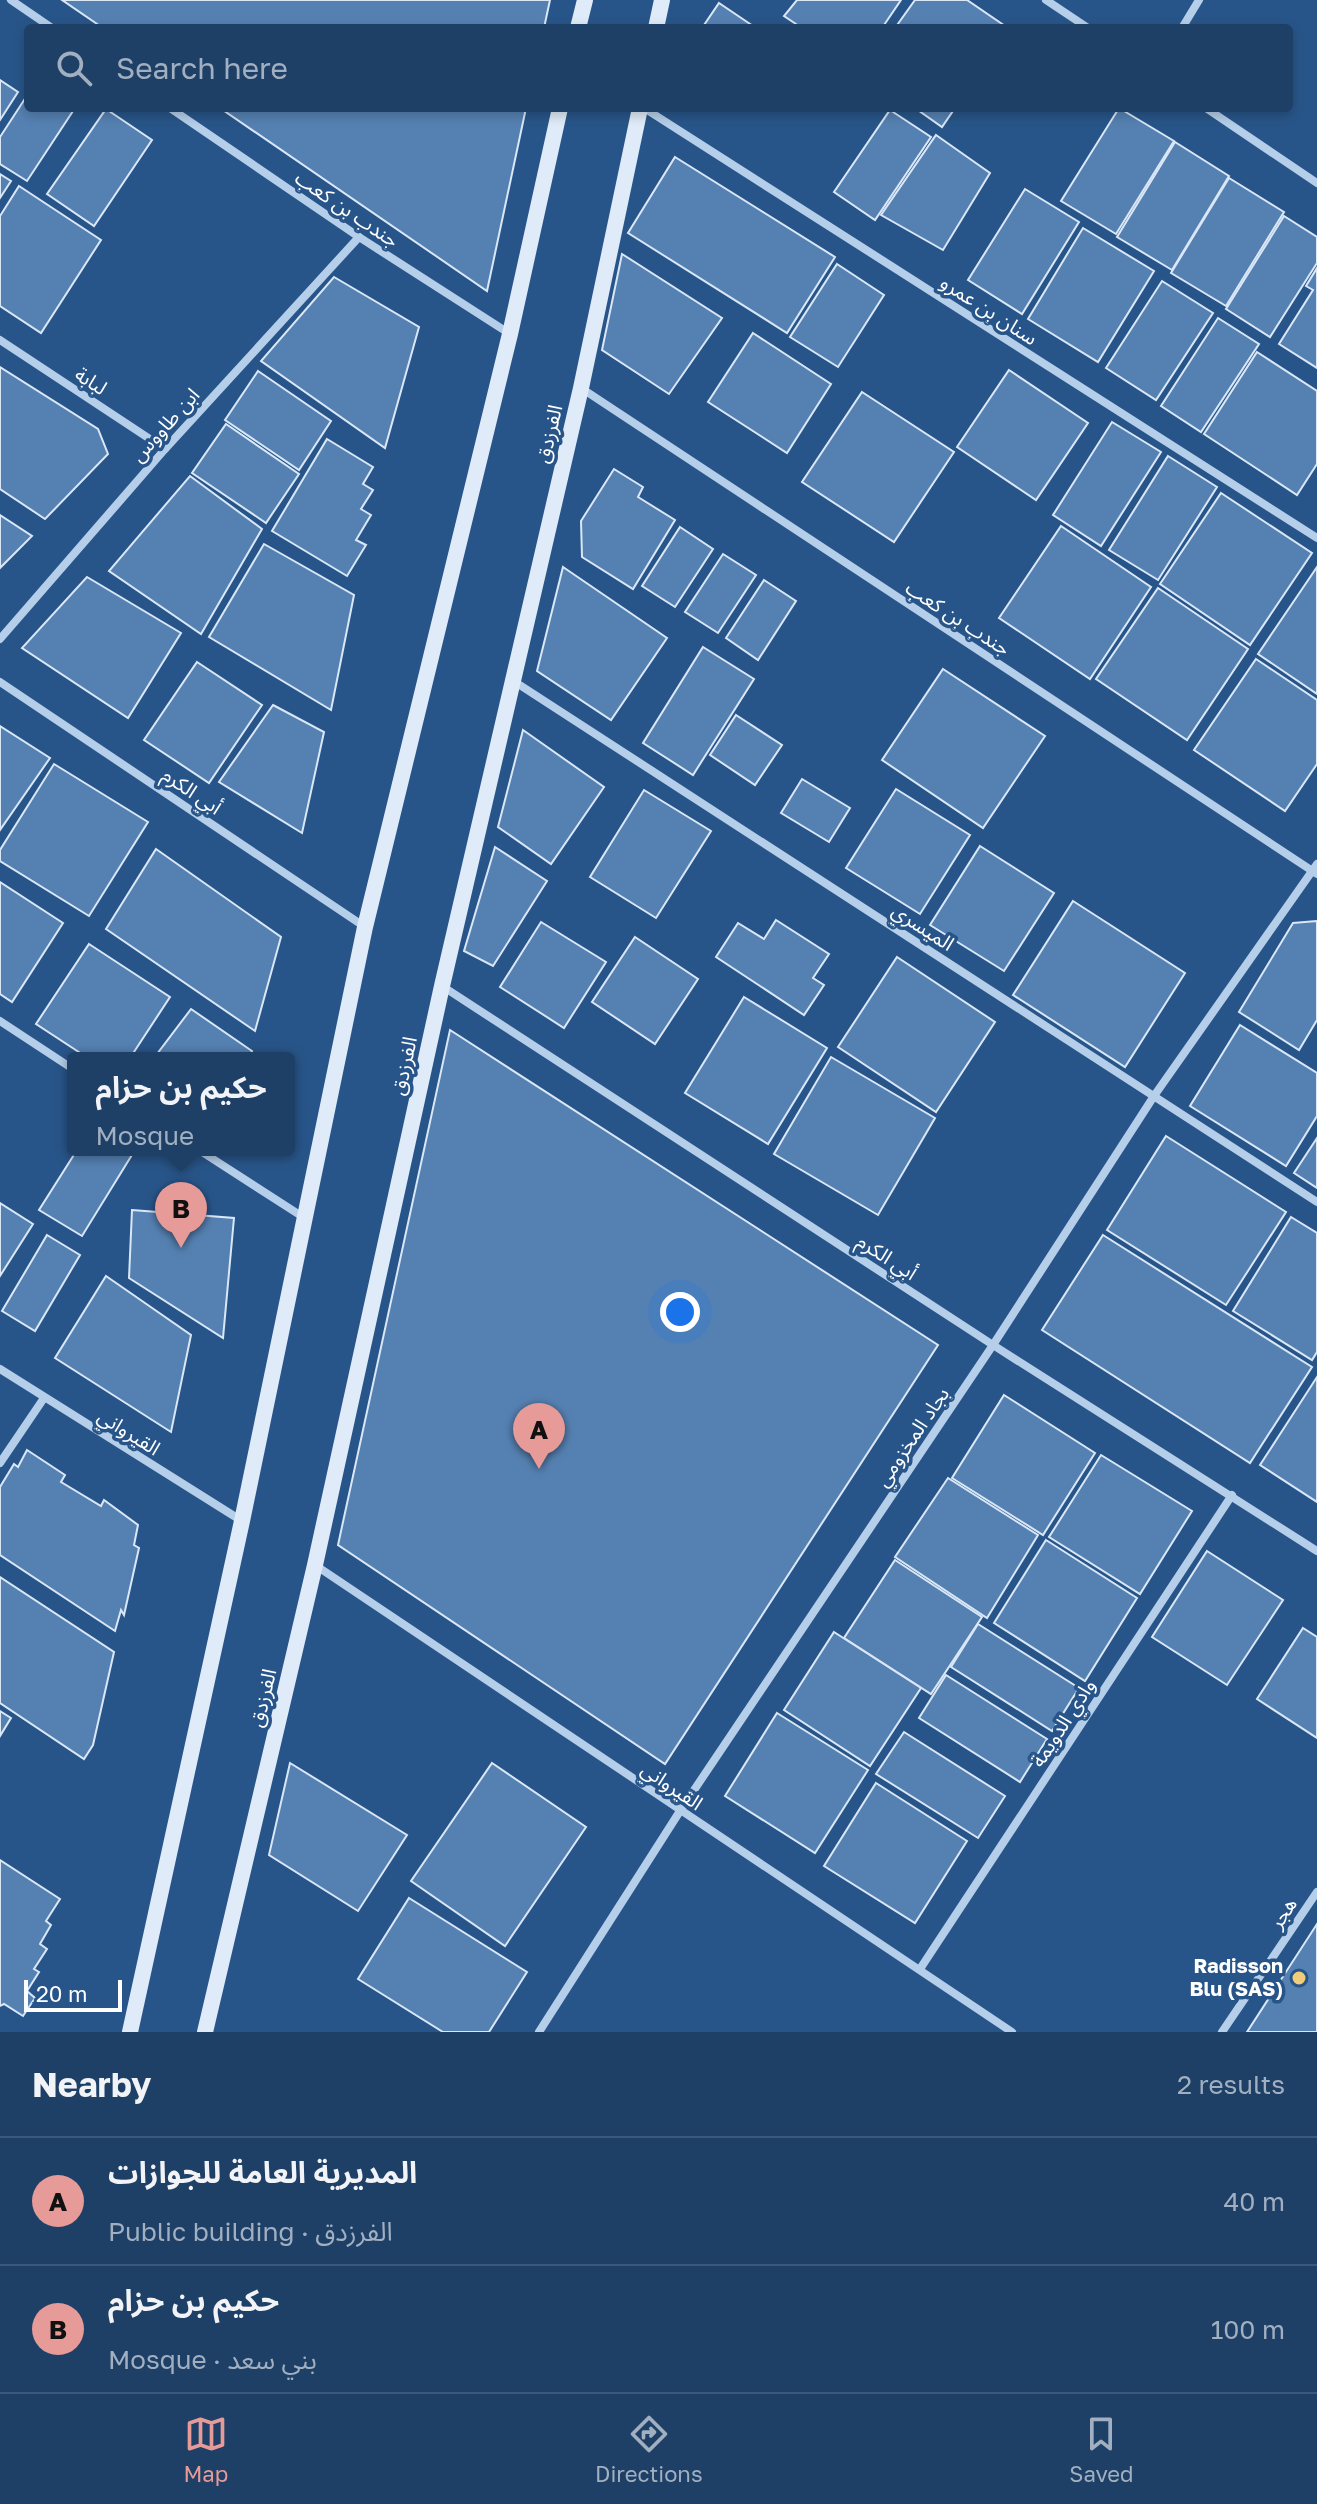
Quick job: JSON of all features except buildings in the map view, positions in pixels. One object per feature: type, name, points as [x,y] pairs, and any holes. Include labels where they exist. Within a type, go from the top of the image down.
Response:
[{"type":"street","points":[[11,0],[46,24]]},
{"type":"street","points":[[579,24],[585,0]]},
{"type":"street","points":[[657,24],[662,0]]},
{"type":"street","points":[[1046,0],[1082,24]]},
{"type":"street","points":[[1184,24],[1199,0]]},
{"type":"street","name":"جندب بن كعب","points":[[176,112],[359,237],[510,334]]},
{"type":"street","points":[[130,2032],[242,1521],[365,927],[510,334],[559,112]]},
{"type":"street","name":"الفرزدق","points":[[205,2032],[315,1565],[442,986],[581,388],[641,112]]},
{"type":"street","name":"سنان بن عمرو","points":[[648,112],[1317,538]]},
{"type":"street","points":[[1212,112],[1317,183]]},
{"type":"street","name":"ابن طاووس","points":[[0,639],[165,449],[359,237]]},
{"type":"street","name":"لبابة","points":[[0,340],[165,449]]},
{"type":"street","name":"جندب بن كعب","points":[[581,388],[1315,870]]},
{"type":"street","name":"الميسري","points":[[512,679],[1317,1202]]},
{"type":"street","name":"أبي الكرم","points":[[0,682],[365,927]]},
{"type":"street","name":"بجاد المخزومي","points":[[539,2032],[680,1811],[993,1345],[1154,1096],[1315,870]]},
{"type":"street","name":"أبي الكرم","points":[[442,986],[993,1345],[1317,1551]]},
{"type":"street","points":[[0,1021],[67,1065]]},
{"type":"street","points":[[208,1156],[303,1217]]},
{"type":"street","name":"القيرواني","points":[[0,1369],[242,1521]]},
{"type":"street","points":[[0,1463],[44,1398]]},
{"type":"street","name":"وادي الدويمة","points":[[920,1969],[1232,1495]]},
{"type":"street","name":"القيرواني","points":[[315,1565],[1012,2032]]},
{"type":"street","name":"هجر","points":[[1222,2032],[1317,1892]]},
{"type":"place","name":"حكيم بن حزام","points":[[181,1248]]},
{"type":"place","name":"المديرية العامة للجوازات","points":[[539,1469]]},
{"type":"place","name":"Radisson Blu (SAS)","points":[[1299,1978]]}]
